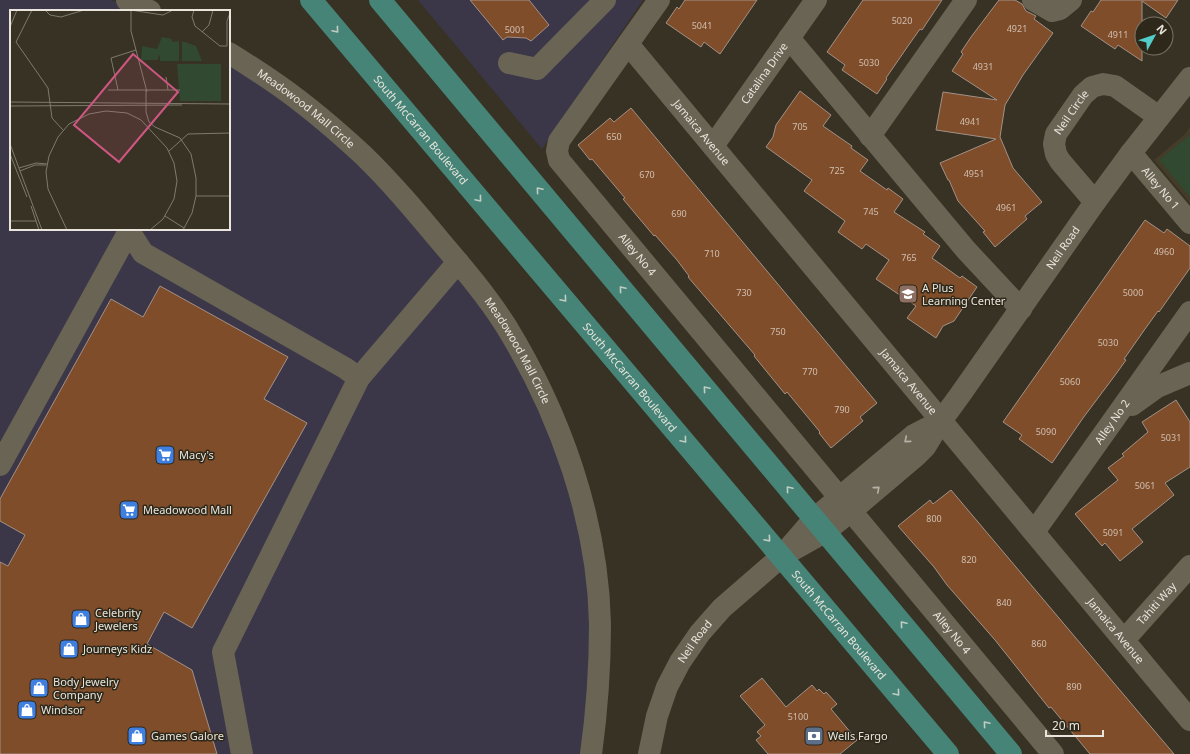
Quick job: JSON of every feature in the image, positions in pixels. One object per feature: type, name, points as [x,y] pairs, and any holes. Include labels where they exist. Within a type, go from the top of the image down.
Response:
[{"type":"main road","name":"South McCarran Boulevard","points":[[311,0],[948,754]]},
{"type":"main road","points":[[380,0],[1011,754]]},
{"type":"street","points":[[127,0],[148,10]]},
{"type":"street","points":[[509,63],[537,69],[605,0]]},
{"type":"street","name":"Alley No 4","points":[[659,0],[559,142],[557,151],[558,160],[1053,754]]},
{"type":"street","name":"Catalina Drive","points":[[713,146],[816,0]]},
{"type":"street","points":[[870,136],[966,0]]},
{"type":"street","points":[[1033,0],[1052,11],[1060,10],[1071,0]]},
{"type":"street","points":[[789,38],[966,250],[1021,309]]},
{"type":"street","name":"Jamaica Avenue","points":[[628,44],[1190,720]]},
{"type":"street","name":"Meadowood Mall Circle","points":[[230,54],[279,85],[327,123],[364,156],[403,196],[458,262],[505,324],[532,370],[554,417],[571,463],[585,513],[595,569],[600,622],[600,674],[591,754]]},
{"type":"street","name":"Neil Road","points":[[649,754],[657,716],[667,686],[680,662],[700,633],[722,608],[845,504],[917,456],[1095,202],[1131,153],[1190,78]]},
{"type":"street","name":"Neil Circle","points":[[1095,202],[1060,161],[1056,154],[1054,144],[1056,134],[1083,95],[1092,87],[1103,84],[1115,86],[1159,117]]},
{"type":"street","name":"Alley No 1","points":[[1131,153],[1190,223]]},
{"type":"street","points":[[130,230],[143,252],[360,378]]},
{"type":"street","points":[[0,465],[130,230]]},
{"type":"street","points":[[242,754],[223,652],[360,378],[458,262]]},
{"type":"street","name":"Alley No 2","points":[[1034,532],[1190,312]]},
{"type":"street","points":[[1104,433],[1128,407],[1157,387],[1190,373]]},
{"type":"street","name":"Tahiti Way","points":[[1124,640],[1190,566]]},
{"type":"shaded area","points":[[0,0],[111,0],[138,10],[10,10],[10,230],[230,230],[230,62],[249,73],[356,158],[433,237],[516,348],[577,506],[590,610],[592,690],[585,754],[0,754]]},
{"type":"shaded area","points":[[418,0],[643,0],[542,149]]},
{"type":"shaded area","points":[[1190,127],[1190,203],[1154,160],[1184,135]]},
{"type":"green space","points":[[1190,135],[1190,197],[1159,160]]},
{"type":"building","points":[[470,0],[529,0],[549,25],[531,41],[526,38],[507,37],[503,40]]},
{"type":"building","points":[[685,0],[757,0],[720,54],[704,42],[701,47],[666,23],[677,7],[679,9]]},
{"type":"building","points":[[863,0],[942,0],[922,30],[920,29],[908,46],[877,94],[842,70],[845,65],[827,52]]},
{"type":"building","points":[[999,0],[1015,0],[1022,4],[1026,11],[1036,16],[1034,19],[1053,33],[1023,75],[1005,105],[1000,137],[1013,168],[1042,202],[1025,216],[1027,219],[995,247],[983,232],[985,231],[958,201],[940,163],[996,139],[936,130],[943,92],[997,100],[952,71],[963,54],[961,52]]},
{"type":"building","points":[[1101,0],[1178,0],[1167,16],[1163,16],[1142,1],[1142,16],[1134,16],[1134,56],[1118,45],[1115,49],[1081,26],[1091,11],[1093,12]]},
{"type":"building","points":[[1134,56],[1142,56],[1142,61]]},
{"type":"building","points":[[800,91],[831,115],[823,126],[852,146],[851,148],[868,160],[860,171],[903,199],[894,212],[925,232],[923,234],[940,246],[932,258],[960,278],[962,276],[977,287],[954,321],[943,326],[936,338],[907,318],[916,306],[876,279],[889,260],[866,244],[862,249],[838,232],[845,221],[804,191],[812,180],[766,147],[773,137],[776,125]]},
{"type":"building","points":[[631,108],[877,403],[860,417],[863,421],[831,448],[819,433],[820,432],[787,392],[785,394],[754,356],[755,355],[688,277],[689,276],[677,260],[655,235],[654,236],[623,199],[625,198],[578,145],[610,118],[614,122]]},
{"type":"building","points":[[1145,220],[1164,233],[1167,229],[1190,246],[1190,268],[1145,329],[1124,359],[1126,360],[1052,463],[1019,439],[1022,435],[1003,422]]},
{"type":"building","name":"Meadowood Mall","points":[[160,286],[288,357],[264,399],[307,423],[192,628],[164,612],[147,644],[192,670],[217,754],[0,754],[0,562],[8,566],[25,535],[0,521],[0,499],[111,299],[143,317]]},
{"type":"building","points":[[1176,400],[1190,422],[1190,467],[1165,483],[1174,495],[1132,529],[1143,542],[1120,561],[1105,543],[1102,546],[1075,514],[1118,480],[1108,468],[1124,456],[1122,454],[1148,432],[1142,422]]},
{"type":"building","points":[[951,490],[1174,754],[1090,754],[1051,707],[1049,708],[995,640],[898,526],[930,500],[933,504]]},
{"type":"building","points":[[762,678],[786,707],[812,685],[817,691],[819,689],[824,694],[826,692],[837,704],[831,709],[857,740],[840,754],[768,754],[756,740],[761,736],[757,732],[765,725],[740,696]]},
{"type":"place","name":"A Plus Learning Center","points":[[908,294]]},
{"type":"place","name":"Macy's","points":[[165,455]]},
{"type":"place","name":"Meadowood Mall","points":[[129,510]]},
{"type":"place","name":"Celebrity Jewelers","points":[[81,619]]},
{"type":"place","name":"Journeys Kidz","points":[[69,649]]},
{"type":"place","name":"Body Jewelry Company","points":[[39,688]]},
{"type":"place","name":"Windsor","points":[[27,710]]},
{"type":"place","name":"Games Galore","points":[[137,736]]},
{"type":"place","name":"Wells Fargo","points":[[814,736]]}]
